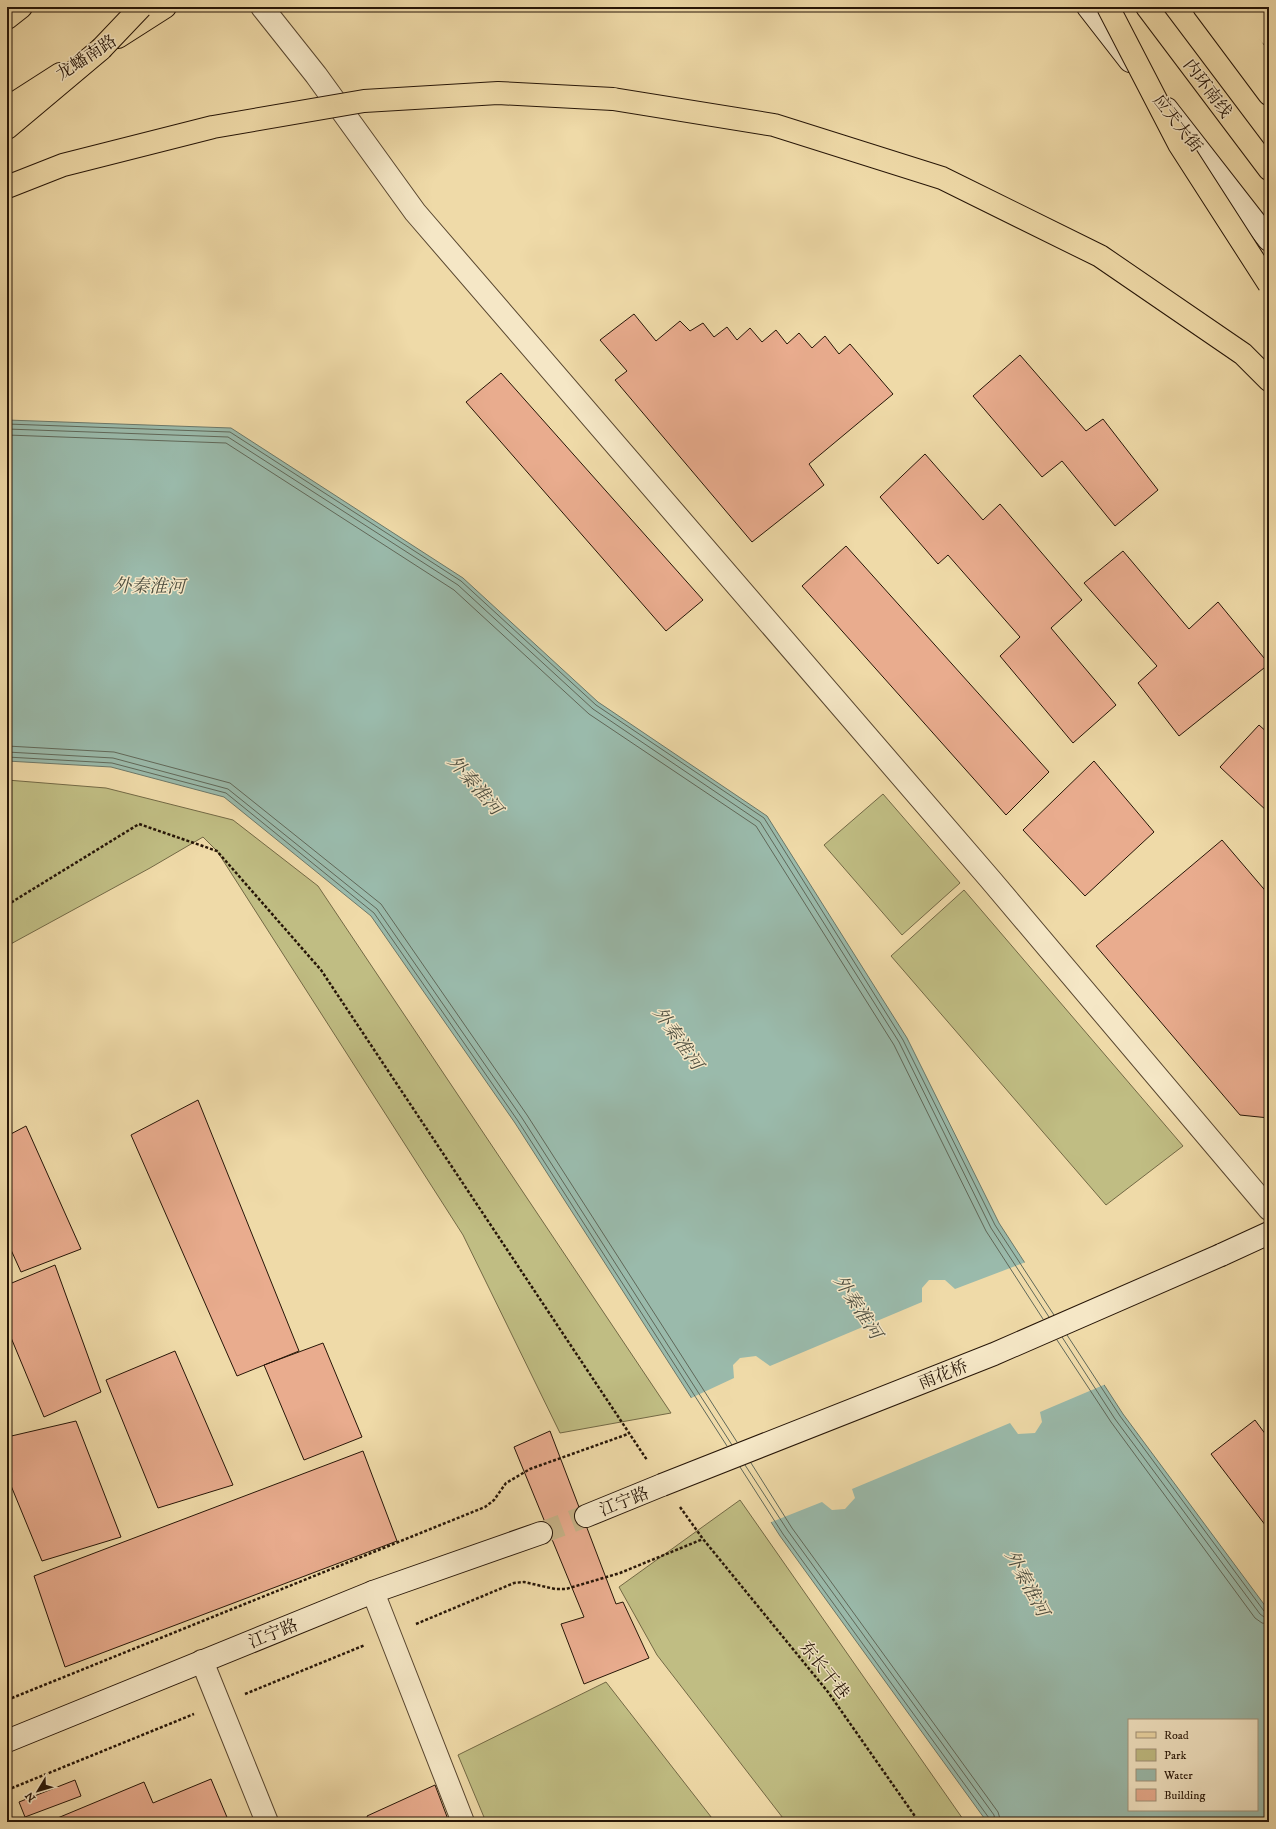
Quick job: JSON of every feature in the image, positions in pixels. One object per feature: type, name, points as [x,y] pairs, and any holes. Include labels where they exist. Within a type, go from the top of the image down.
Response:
[{"type":"main road","points":[[7,18],[21,7]]},
{"type":"main road","points":[[7,128],[101,49],[142,7]]},
{"type":"main road","name":"龙蟠南路","points":[[7,108],[165,7]]},
{"type":"main road","points":[[1108,7],[1179,144],[1269,284]]},
{"type":"main road","name":"内环南线","points":[[1147,7],[1269,169]]},
{"type":"main road","points":[[1204,7],[1269,94]]},
{"type":"main road","points":[[1223,7],[1269,71]]},
{"type":"main road","points":[[1246,7],[1269,34]]},
{"type":"main road","points":[[7,187],[62,165],[213,127],[364,101],[498,92],[613,99],[774,125],[942,178],[1100,256],[1243,354],[1269,380]]},
{"type":"street","points":[[262,7],[316,75],[415,212],[990,879],[1269,1209]]},
{"type":"street","name":"应天大街","points":[[1088,7],[1269,240]]},
{"type":"street","name":"雨花桥","points":[[662,1485],[994,1354],[1269,1233]]},
{"type":"street","name":"江宁路","points":[[586,1516],[662,1485]]},
{"type":"street","name":"江宁路","points":[[7,1741],[373,1592],[541,1533]]},
{"type":"street","points":[[373,1592],[463,1822]]},
{"type":"street","points":[[202,1661],[267,1822]]},
{"type":"path","points":[[7,905],[139,824],[217,851],[321,970],[650,1465]]},
{"type":"path","points":[[7,1700],[485,1507],[494,1500],[506,1483],[530,1469],[628,1434]]},
{"type":"path","name":"东长干巷","points":[[677,1502],[703,1539],[828,1692],[919,1822]]},
{"type":"path","points":[[7,1790],[514,1584],[524,1582],[555,1589],[566,1588],[620,1573],[703,1539]]},
{"type":"green space","points":[[7,780],[106,788],[233,820],[318,886],[671,1413],[560,1433],[463,1235],[217,851],[203,837],[150,868],[7,946]]},
{"type":"green space","points":[[883,794],[960,883],[902,935],[824,845]]},
{"type":"green space","points":[[964,890],[1183,1146],[1106,1205],[891,956]]},
{"type":"green space","points":[[740,1500],[965,1822],[786,1822],[657,1655],[619,1587]]},
{"type":"green space","points":[[606,1682],[715,1822],[486,1822],[458,1755]]},
{"type":"water","name":"外秦淮河","points":[[7,420],[231,428],[463,578],[598,702],[767,816],[907,1038],[999,1223],[1123,1414],[1269,1611],[1269,1822],[987,1822],[780,1536],[515,1123],[371,916],[224,797],[111,767],[7,761]]},
{"type":"pier","points":[[1026,1262],[1106,1384],[1040,1412],[1042,1422],[1035,1433],[1018,1434],[1010,1423],[852,1489],[855,1498],[845,1509],[832,1510],[822,1502],[769,1523],[689,1399],[734,1378],[733,1365],[740,1358],[756,1356],[770,1366],[922,1302],[922,1288],[929,1280],[945,1280],[955,1289]]},
{"type":"building","points":[[634,314],[656,341],[680,321],[690,331],[703,323],[714,337],[727,327],[737,340],[750,328],[762,342],[776,330],[787,344],[799,333],[812,348],[825,336],[839,354],[850,344],[893,394],[809,464],[824,485],[752,542],[615,380],[627,371],[600,340]]},
{"type":"building","points":[[1020,355],[1086,431],[1103,419],[1158,490],[1115,526],[1062,461],[1042,477],[973,396]]},
{"type":"building","points":[[501,373],[703,600],[666,631],[466,402]]},
{"type":"building","points":[[925,454],[983,520],[1000,504],[1082,600],[1051,628],[1116,705],[1073,743],[1000,656],[1020,637],[948,555],[938,564],[880,497]]},
{"type":"building","points":[[846,546],[1049,772],[1006,815],[802,586]]},
{"type":"building","points":[[1123,551],[1189,629],[1218,602],[1269,664],[1179,736],[1138,683],[1157,666],[1084,583]]},
{"type":"building","points":[[1259,725],[1269,734],[1269,813],[1220,767]]},
{"type":"building","points":[[1094,761],[1154,832],[1085,896],[1023,830]]},
{"type":"building","points":[[1222,840],[1269,895],[1269,1118],[1240,1115],[1096,946]]},
{"type":"building","points":[[198,1100],[299,1351],[237,1376],[131,1135]]},
{"type":"building","points":[[26,1126],[81,1249],[21,1272],[7,1241],[7,1136]]},
{"type":"building","points":[[55,1265],[101,1392],[44,1417],[7,1328],[7,1285]]},
{"type":"building","points":[[323,1343],[362,1437],[304,1460],[264,1365]]},
{"type":"building","points":[[175,1351],[233,1485],[158,1508],[106,1380]]},
{"type":"building","points":[[1255,1420],[1269,1439],[1269,1530],[1211,1454]]},
{"type":"building","points":[[76,1421],[121,1537],[42,1561],[7,1476],[7,1437]]},
{"type":"building","points":[[550,1431],[616,1604],[623,1602],[649,1658],[584,1684],[561,1624],[584,1617],[514,1447]]},
{"type":"building","points":[[363,1451],[397,1541],[65,1667],[34,1576]]},
{"type":"building","points":[[211,1779],[229,1822],[48,1822],[144,1782],[153,1803]]},
{"type":"building","points":[[75,1780],[81,1796],[25,1817],[19,1802]]},
{"type":"building","points":[[435,1785],[449,1822],[369,1822],[367,1816]]},
{"type":"tunnel","points":[[541,1533],[586,1516]]}]
